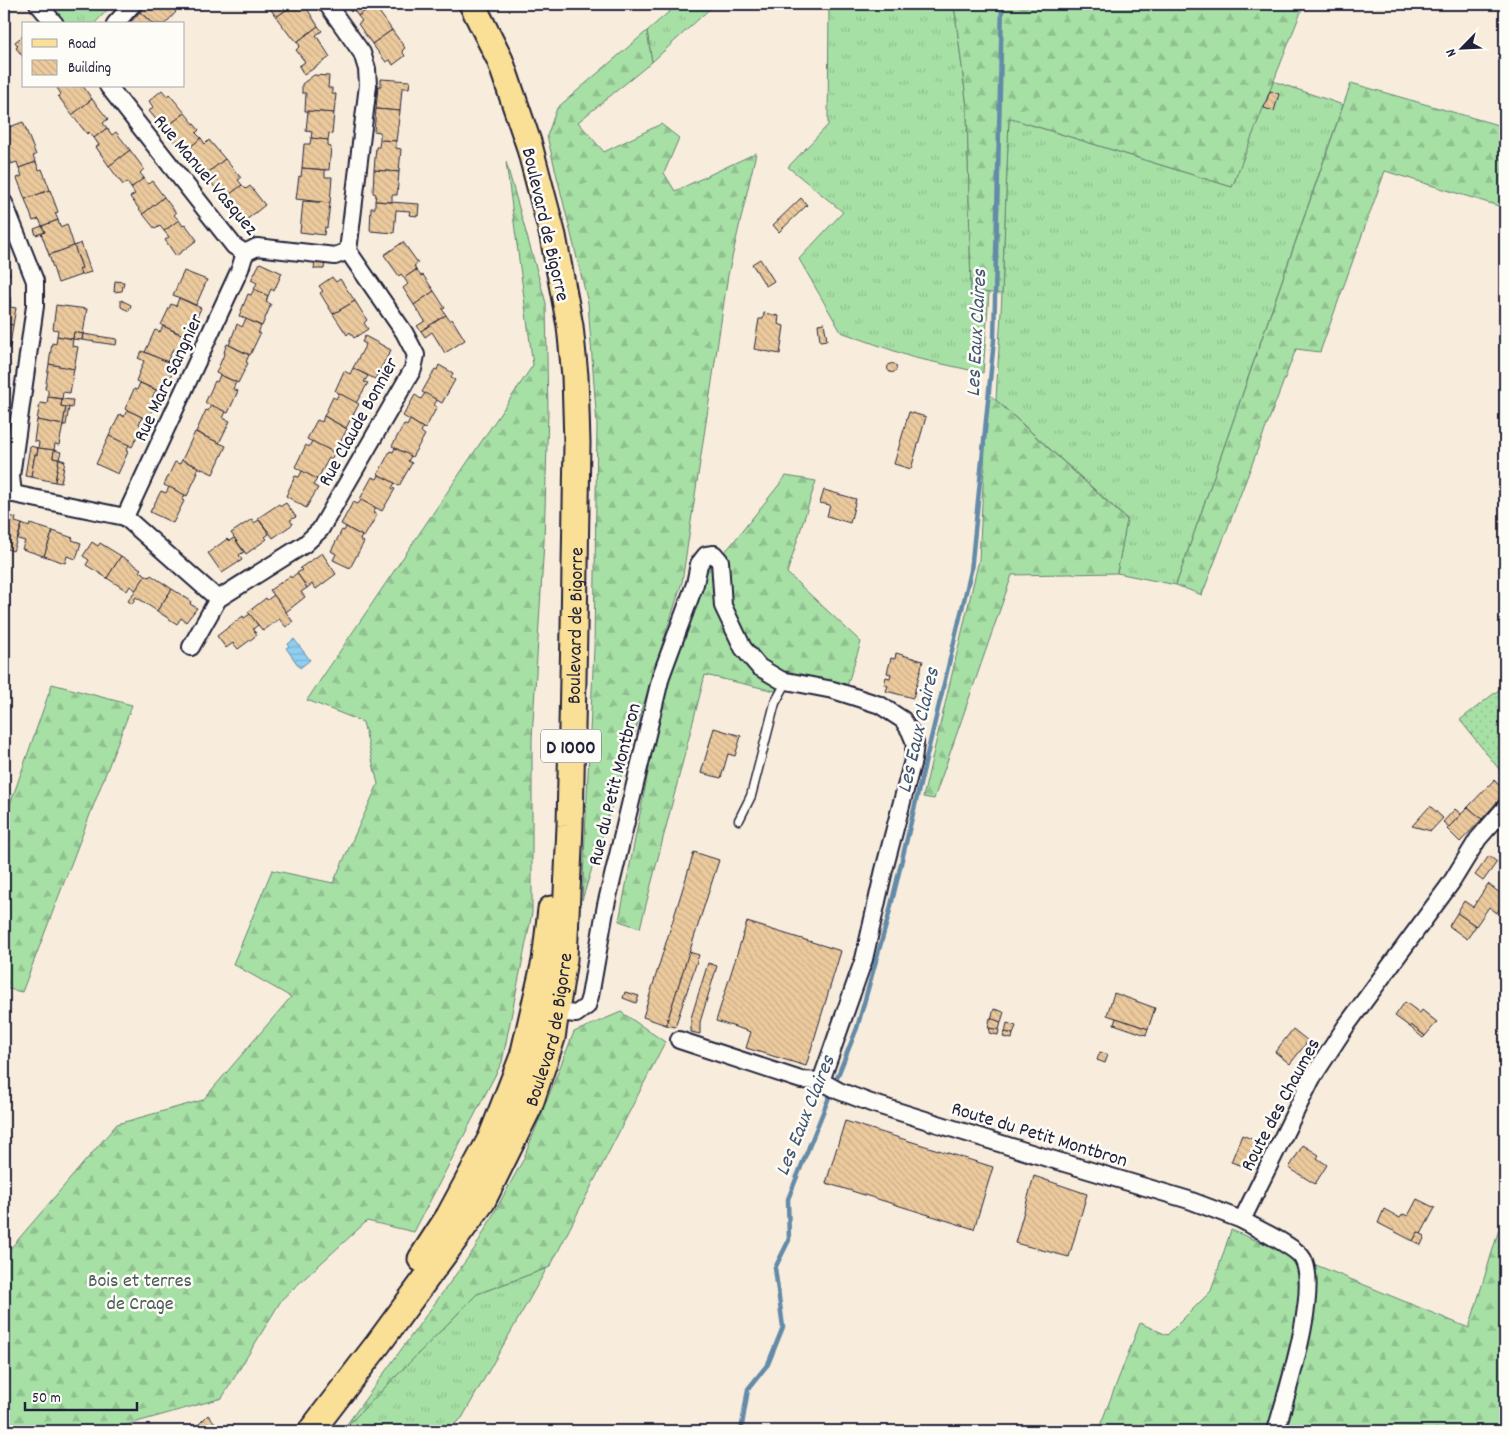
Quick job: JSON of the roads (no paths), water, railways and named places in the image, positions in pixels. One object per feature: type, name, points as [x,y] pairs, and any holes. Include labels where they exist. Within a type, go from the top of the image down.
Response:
[{"type":"main road","name":"Boulevard de Bigorre","points":[[295,1431],[410,1277],[449,1216],[491,1138],[523,1056],[546,952],[552,902],[558,814],[562,635],[564,435],[559,320],[540,234],[515,140],[495,77],[460,4]]},
{"type":"main road","name":"Boulevard de Bigorre","points":[[311,1431],[390,1328],[482,1202],[529,1107],[552,1038],[564,959],[570,826],[577,443],[575,376],[570,326],[553,236],[529,145],[500,60],[472,4]]},
{"type":"street","points":[[38,4],[54,22]]},
{"type":"street","points":[[117,22],[133,4]]},
{"type":"street","points":[[327,4],[362,53],[367,69],[368,85],[348,251]]},
{"type":"street","name":"Rue Manuel Vasquez","points":[[110,88],[234,246],[245,253],[256,247],[335,256],[348,251]]},
{"type":"street","points":[[4,203],[35,281],[35,306],[8,493],[125,517],[218,599]]},
{"type":"street","name":"Rue Claude Bonnier","points":[[191,647],[218,599],[305,544],[320,530],[413,370],[416,355],[404,332],[348,251]]},
{"type":"street","name":"Rue Marc Sangnier","points":[[125,517],[236,278],[245,253]]},
{"type":"street","name":"Rue du Petit Montbron","points":[[557,1012],[576,1014],[587,1006],[606,905],[661,676],[694,584],[699,564],[706,555],[714,554],[720,562],[723,606],[743,648],[759,667],[782,680],[788,681]]},
{"type":"street","points":[[788,681],[833,690],[880,706],[903,720],[915,743],[914,760],[884,870],[864,959],[829,1085]]},
{"type":"street","name":"Route des Chaumes","points":[[1242,1220],[1312,1078],[1346,1026],[1451,883],[1478,839],[1505,808]]},
{"type":"street","name":"Route du Petit Montbron","points":[[679,1040],[801,1080],[829,1085],[871,1103],[1189,1200],[1242,1220]]},
{"type":"street","points":[[1242,1220],[1284,1243],[1303,1258],[1309,1280],[1304,1328],[1276,1431]]},
{"type":"lane","points":[[739,820],[751,796],[775,703],[788,681]]},
{"type":"water","points":[[294,639],[310,660],[300,668],[286,648]]},
{"type":"waterway","name":"Les Eaux Claires","points":[[741,1431],[748,1389],[768,1364],[783,1327],[775,1268],[789,1240],[788,1199],[857,1028],[888,918],[971,571],[994,340],[1002,4]]},
{"type":"park label","name":"Bois et terres de Crage","points":[[140,1290]]}]
